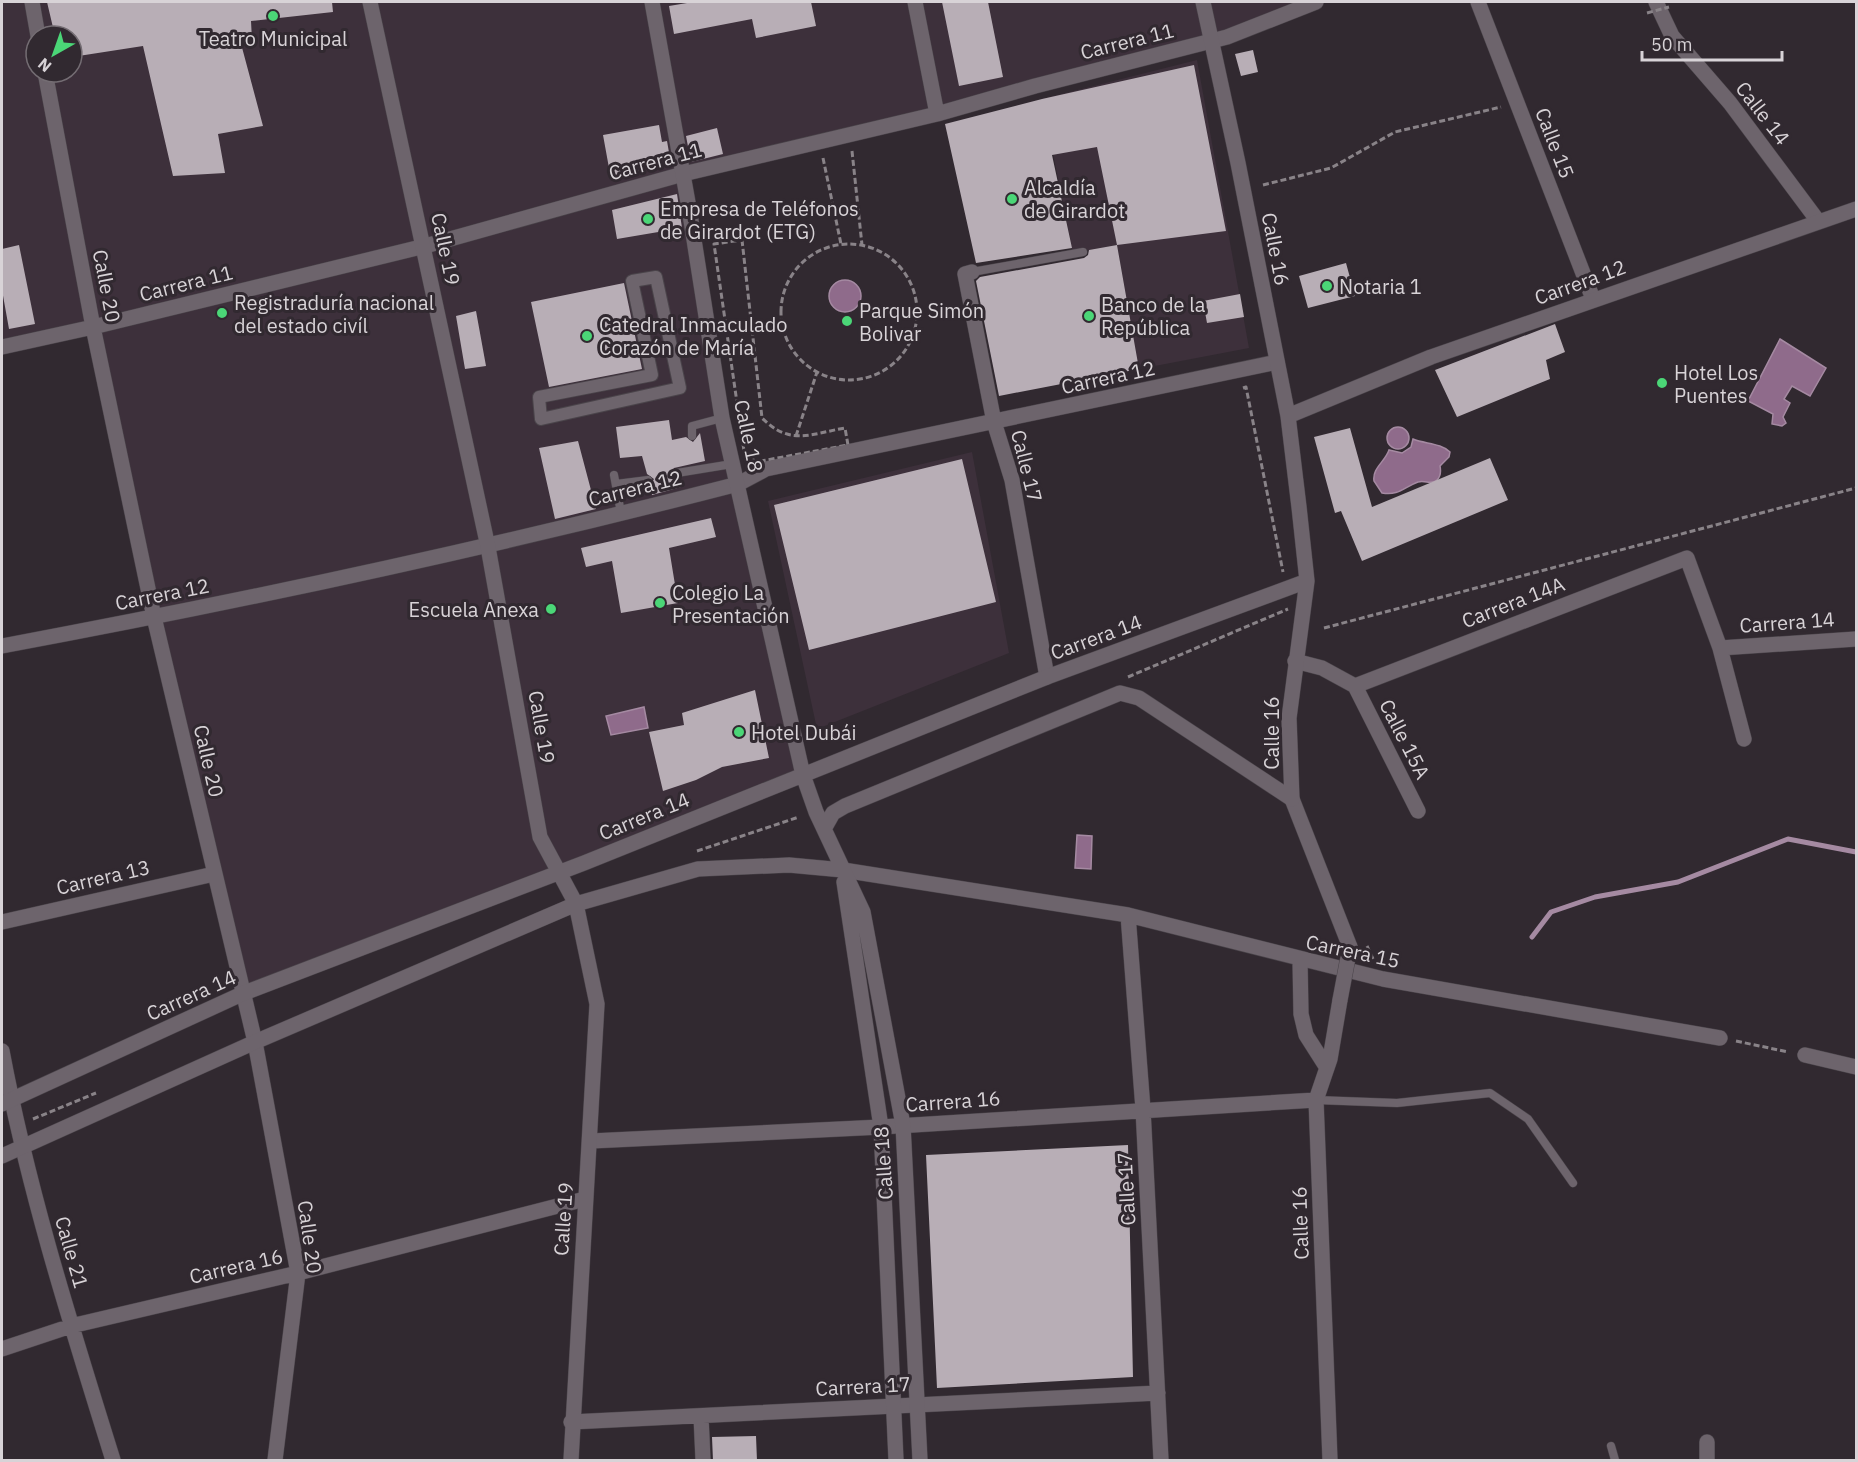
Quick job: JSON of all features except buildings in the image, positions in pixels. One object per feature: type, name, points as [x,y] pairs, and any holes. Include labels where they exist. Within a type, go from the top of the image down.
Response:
[{"type":"street","points":[[32,2],[36,24]]},
{"type":"street","name":"Calle 19","points":[[370,2],[425,246],[488,547],[540,837],[561,872],[576,904],[597,1004],[591,1141],[585,1199],[570,1461]]},
{"type":"street","name":"Calle 18","points":[[652,2],[683,174],[722,418],[732,464],[803,775],[824,829],[863,912],[903,1125],[920,1461]]},
{"type":"street","points":[[915,2],[937,114]]},
{"type":"street","name":"Calle 16","points":[[1203,2],[1238,163],[1288,416],[1307,581],[1289,718],[1292,799],[1350,947],[1327,1068],[1316,1100],[1330,1461]]},
{"type":"street","name":"Carrera 11","points":[[2,347],[425,246],[683,174],[937,114],[1035,86],[1234,35],[1316,2]]},
{"type":"street","name":"Calle 15","points":[[1478,2],[1593,299]]},
{"type":"street","name":"Calle 14","points":[[1657,7],[1672,36],[1730,103],[1818,221]]},
{"type":"street","name":"Calle 20","points":[[47,84],[93,327],[154,617],[255,1042],[298,1273],[275,1461]]},
{"type":"street","name":"Carrera 12","points":[[1288,416],[1431,357],[1857,209]]},
{"type":"street","name":"Calle 17","points":[[972,272],[965,274],[994,422],[1012,480],[1047,677]]},
{"type":"street","points":[[656,277],[680,388],[541,419],[539,397],[652,375],[632,281],[656,277]]},
{"type":"street","name":"Carrera 12","points":[[2,646],[154,617],[488,547],[738,484],[766,469],[1277,362]]},
{"type":"street","name":"Carrera 14A","points":[[1355,686],[1687,558],[1719,648]]},
{"type":"street","name":"Carrera 14","points":[[6,1102],[244,993],[561,872],[1047,677],[1307,581]]},
{"type":"street","name":"Carrera 14","points":[[1719,648],[1857,639]]},
{"type":"street","points":[[1719,648],[1744,739]]},
{"type":"street","points":[[1295,661],[1322,668],[1355,686]]},
{"type":"street","name":"Calle 15A","points":[[1355,686],[1418,811]]},
{"type":"street","points":[[824,829],[833,813],[845,806],[1120,693],[1139,698],[1292,799]]},
{"type":"street","points":[[2,1156],[255,1042],[576,904],[698,869],[789,865],[843,870]]},
{"type":"street","name":"Calle 18","points":[[843,870],[881,1126],[896,1461]]},
{"type":"street","name":"Carrera 15","points":[[843,870],[1128,915],[1300,960],[1486,999],[1720,1038]]},
{"type":"street","name":"Carrera 13","points":[[2,922],[214,874]]},
{"type":"street","name":"Calle 17","points":[[1128,915],[1143,1109],[1161,1461]]},
{"type":"street","points":[[1300,960],[1301,1014],[1306,1035],[1327,1068]]},
{"type":"street","name":"Calle 21","points":[[2,1051],[6,1102],[113,1461]]},
{"type":"street","points":[[1805,1054],[1857,1067]]},
{"type":"street","name":"Carrera 16","points":[[591,1141],[1316,1100]]},
{"type":"street","name":"Carrera 16","points":[[2,1349],[71,1326],[298,1273],[585,1199]]},
{"type":"street","name":"Carrera 17","points":[[571,1422],[1158,1394]]},
{"type":"street","points":[[700,1416],[703,1461]]},
{"type":"street","points":[[1707,1442],[1707,1461]]},
{"type":"lane","points":[[972,272],[1083,252]]},
{"type":"lane","points":[[692,436],[692,426],[722,418]]},
{"type":"lane","points":[[677,473],[698,466],[732,464]]},
{"type":"lane","points":[[621,513],[615,479],[648,480]]},
{"type":"lane","points":[[1316,1100],[1397,1103],[1490,1093],[1528,1119],[1572,1183]]},
{"type":"lane","points":[[1611,1446],[1615,1461]]},
{"type":"path","points":[[1263,185],[1331,168],[1395,132],[1506,106]]},
{"type":"path","points":[[850,135],[862,245]]},
{"type":"path","points":[[820,142],[841,244]]},
{"type":"path","points":[[742,240],[762,418],[782,434],[796,436],[845,428],[848,445],[756,462],[744,452],[714,244],[742,240]]},
{"type":"path","points":[[841,244],[862,245],[888,255],[907,275],[917,301],[918,315],[914,335],[904,354],[895,364],[871,377],[843,380],[817,372],[797,357],[782,324],[782,299],[790,276],[807,258],[823,249],[841,244]]},
{"type":"path","points":[[796,436],[817,372]]},
{"type":"path","points":[[1235,390],[1246,387],[1286,590]]},
{"type":"path","points":[[1324,628],[1857,488]]},
{"type":"path","points":[[1720,1038],[1805,1054]]},
{"type":"shaded area","points":[[2,2],[1316,2],[1234,35],[683,174],[737,485],[801,774],[244,993],[94,328],[2,347]]},
{"type":"shaded area","points":[[1197,60],[1249,348],[1139,369],[1117,245],[1073,253],[1042,99]]},
{"type":"shaded area","points":[[845,280],[856,285],[861,296],[856,307],[845,312],[834,307],[829,296],[834,285]]},
{"type":"shaded area","points":[[1780,339],[1826,368],[1810,396],[1792,386],[1784,399],[1790,403],[1783,417],[1786,423],[1782,426],[1772,424],[1773,414],[1748,401]]},
{"type":"shaded area","points":[[1398,427],[1406,430],[1409,438],[1406,446],[1398,449],[1390,446],[1387,438],[1390,430]]},
{"type":"shaded area","points":[[1413,439],[1438,445],[1450,452],[1449,457],[1440,466],[1439,477],[1433,482],[1418,482],[1397,492],[1382,493],[1374,481],[1375,472],[1389,450],[1402,453],[1411,447]]},
{"type":"shaded area","points":[[972,452],[1009,653],[817,729],[768,501]]},
{"type":"shaded area","points":[[644,707],[648,728],[611,735],[606,716]]},
{"type":"shaded area","points":[[1077,835],[1092,836],[1091,869],[1075,868]]},
{"type":"waterway","points":[[1532,937],[1551,912],[1595,897],[1678,882],[1788,839],[1856,852]]},
{"type":"place","name":"Teatro Municipal","points":[[273,16]]},
{"type":"place","name":"Alcaldía de Girardot","points":[[1012,199]]},
{"type":"place","name":"Empresa de Teléfonos de Girardot (ETG)","points":[[648,219]]},
{"type":"place","name":"Notaria 1","points":[[1327,286]]},
{"type":"place","name":"Registraduría nacional del estado civíl","points":[[222,313]]},
{"type":"place","name":"Banco de la República","points":[[1089,316]]},
{"type":"place","name":"Parque Simón Bolivar","points":[[847,321]]},
{"type":"place","name":"Catedral Inmaculado Corazón de María","points":[[587,336]]},
{"type":"place","name":"Hotel Los Puentes","points":[[1662,383]]},
{"type":"place","name":"Colegio La Presentación","points":[[660,603]]},
{"type":"place","name":"Escuela Anexa","points":[[551,609]]},
{"type":"place","name":"Hotel Dubái","points":[[739,732]]}]
